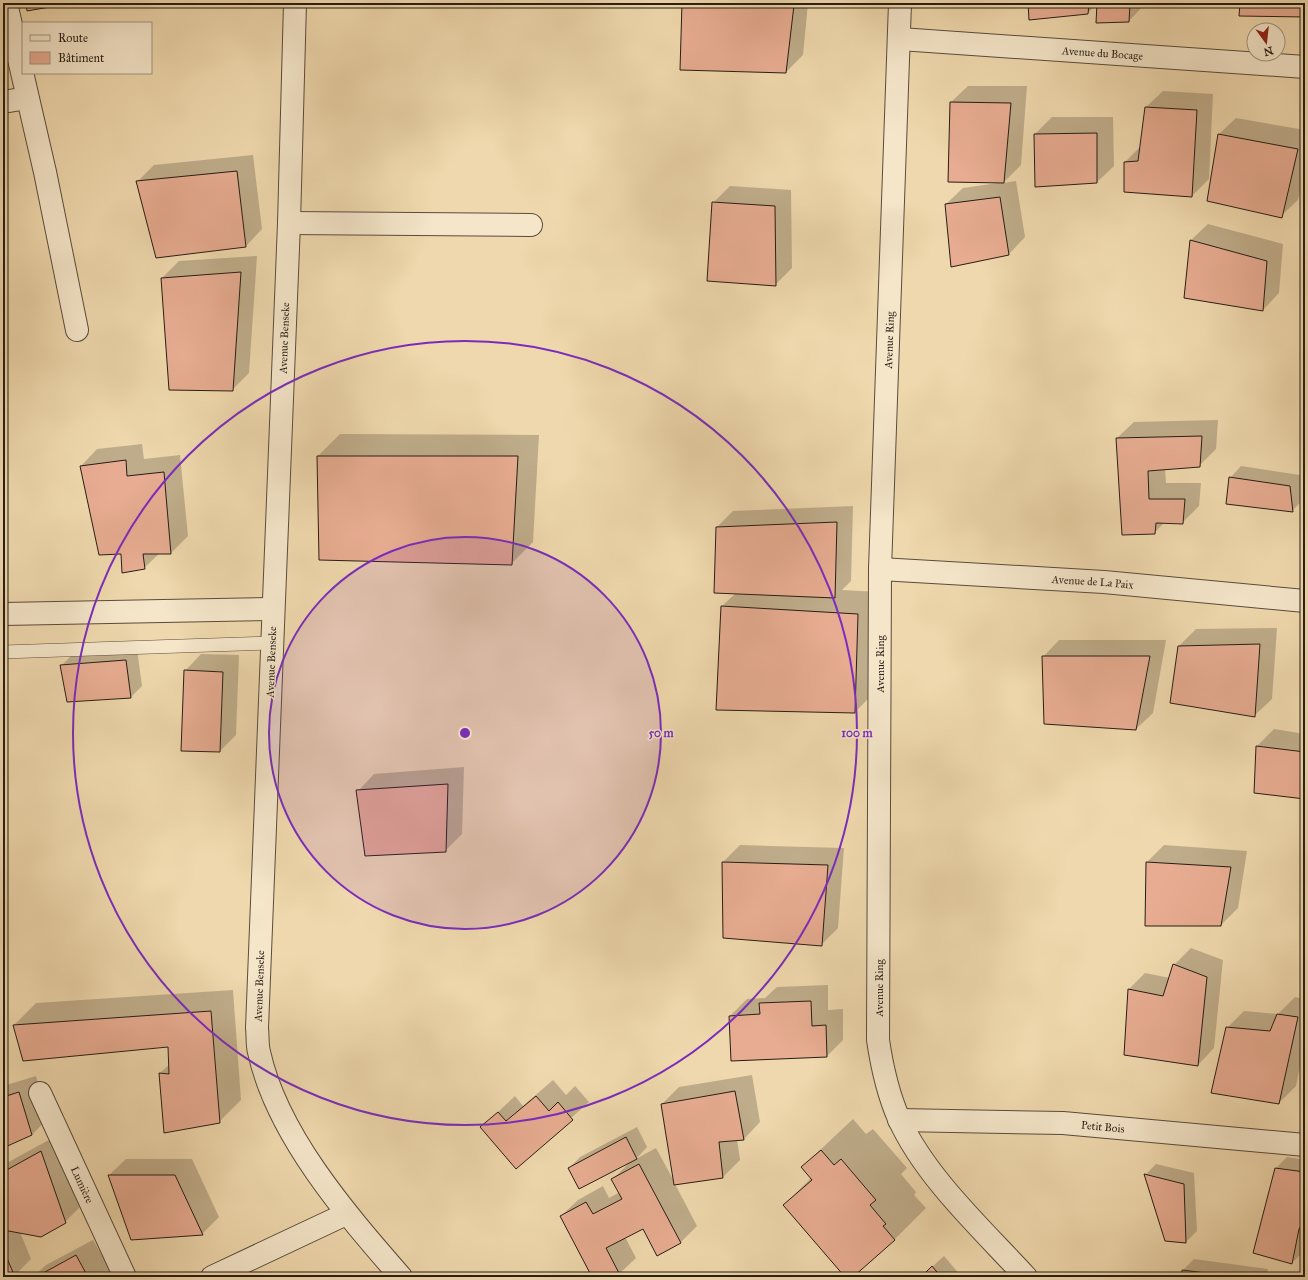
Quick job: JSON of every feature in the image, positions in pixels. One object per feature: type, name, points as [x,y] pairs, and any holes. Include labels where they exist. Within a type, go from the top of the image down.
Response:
[{"type":"street","points":[[6,3],[45,172],[77,330]]},
{"type":"street","name":"Avenue Benseke","points":[[295,3],[289,223],[257,1028],[259,1051],[266,1079],[286,1123],[346,1214],[401,1277]]},
{"type":"street","name":"Avenue Ring","points":[[900,3],[900,39],[880,570],[878,1040],[883,1071],[899,1120],[918,1153],[939,1182],[1026,1277]]},
{"type":"street","name":"Avenue du Bocage","points":[[900,39],[1305,67]]},
{"type":"street","points":[[3,102],[27,98]]},
{"type":"street","points":[[289,223],[531,225]]},
{"type":"street","name":"Avenue de La Paix","points":[[880,570],[1104,582],[1305,601]]},
{"type":"street","points":[[3,614],[273,609]]},
{"type":"street","name":"Lumière","points":[[40,1092],[125,1277]]},
{"type":"street","name":"Petit Bois","points":[[899,1120],[1064,1123],[1305,1145]]},
{"type":"street","points":[[212,1277],[346,1214]]},
{"type":"lane","points":[[3,652],[272,643]]},
{"type":"building","points":[[26,3],[73,3],[27,11]]},
{"type":"building","points":[[682,3],[794,5],[786,73],[680,70]]},
{"type":"building","points":[[1028,3],[1089,3],[1088,14],[1029,20]]},
{"type":"building","points":[[1097,3],[1130,3],[1129,22],[1096,23]]},
{"type":"building","points":[[1240,3],[1305,3],[1305,17],[1239,16]]},
{"type":"building","points":[[950,102],[1011,103],[1004,183],[948,182]]},
{"type":"building","points":[[1145,107],[1197,110],[1192,197],[1124,192],[1124,162],[1138,161]]},
{"type":"building","points":[[1097,133],[1097,183],[1035,187],[1034,134]]},
{"type":"building","points":[[1218,134],[1298,149],[1282,218],[1207,201]]},
{"type":"building","points":[[237,171],[246,247],[156,258],[136,181]]},
{"type":"building","points":[[1000,197],[1009,255],[951,267],[945,204]]},
{"type":"building","points":[[712,202],[775,206],[776,286],[707,281]]},
{"type":"building","points":[[1190,240],[1267,261],[1263,311],[1184,298]]},
{"type":"building","points":[[241,272],[233,391],[169,390],[161,278]]},
{"type":"building","points":[[1202,436],[1200,467],[1148,471],[1149,499],[1185,499],[1183,524],[1156,523],[1155,534],[1122,535],[1116,438]]},
{"type":"building","points":[[317,456],[518,456],[512,565],[319,560]]},
{"type":"building","points":[[126,460],[127,476],[164,472],[171,554],[143,554],[145,569],[122,573],[121,554],[99,555],[80,466]]},
{"type":"building","points":[[1229,477],[1290,486],[1293,512],[1226,504]]},
{"type":"building","points":[[837,522],[835,598],[714,593],[716,527]]},
{"type":"building","points":[[721,606],[858,614],[855,713],[716,710]]},
{"type":"building","points":[[1260,644],[1255,717],[1170,703],[1178,646]]},
{"type":"building","points":[[1042,656],[1150,656],[1136,730],[1044,724]]},
{"type":"building","points":[[126,660],[131,698],[67,702],[60,665]]},
{"type":"building","points":[[184,670],[223,672],[220,752],[181,751]]},
{"type":"building","points":[[1256,746],[1305,752],[1305,799],[1254,793]]},
{"type":"building","points":[[448,784],[446,852],[365,856],[356,790]]},
{"type":"building","points":[[722,862],[828,865],[822,946],[723,938]]},
{"type":"building","points":[[1146,862],[1231,867],[1221,926],[1145,926]]},
{"type":"building","points":[[1173,964],[1207,977],[1198,1066],[1124,1055],[1128,989],[1163,996]]},
{"type":"building","points":[[811,1001],[812,1026],[826,1025],[827,1057],[731,1061],[729,1016],[760,1014],[759,1003]]},
{"type":"building","points":[[211,1011],[220,1123],[164,1133],[159,1073],[169,1074],[168,1047],[23,1061],[13,1025]]},
{"type":"building","points":[[1277,1014],[1298,1017],[1279,1104],[1211,1093],[1226,1027],[1270,1031]]},
{"type":"building","points":[[735,1091],[744,1140],[719,1142],[723,1178],[674,1185],[661,1104]]},
{"type":"building","points":[[19,1092],[32,1135],[3,1148],[3,1097]]},
{"type":"building","points":[[536,1096],[549,1111],[558,1102],[573,1120],[516,1169],[480,1127],[498,1112],[506,1121]]},
{"type":"building","points":[[626,1137],[637,1159],[579,1189],[568,1168]]},
{"type":"building","points":[[821,1150],[834,1165],[841,1159],[876,1200],[870,1205],[886,1224],[883,1226],[895,1240],[853,1277],[845,1277],[783,1205],[812,1180],[801,1167]]},
{"type":"building","points":[[41,1151],[66,1223],[41,1237],[3,1230],[3,1172]]},
{"type":"building","points":[[639,1164],[681,1243],[657,1256],[643,1229],[606,1248],[620,1275],[616,1277],[592,1277],[560,1216],[586,1202],[593,1214],[622,1199],[611,1179]]},
{"type":"building","points":[[1275,1168],[1305,1172],[1305,1219],[1299,1229],[1292,1264],[1253,1253]]},
{"type":"building","points":[[1144,1174],[1184,1184],[1186,1243],[1165,1241]]},
{"type":"building","points":[[108,1175],[175,1175],[203,1235],[131,1240]]},
{"type":"building","points":[[3,1249],[15,1277],[3,1277]]},
{"type":"building","points":[[76,1255],[88,1277],[36,1277]]},
{"type":"building","points":[[932,1266],[941,1277],[921,1277]]},
{"type":"building","points":[[1182,1270],[1238,1277],[1182,1277]]}]
